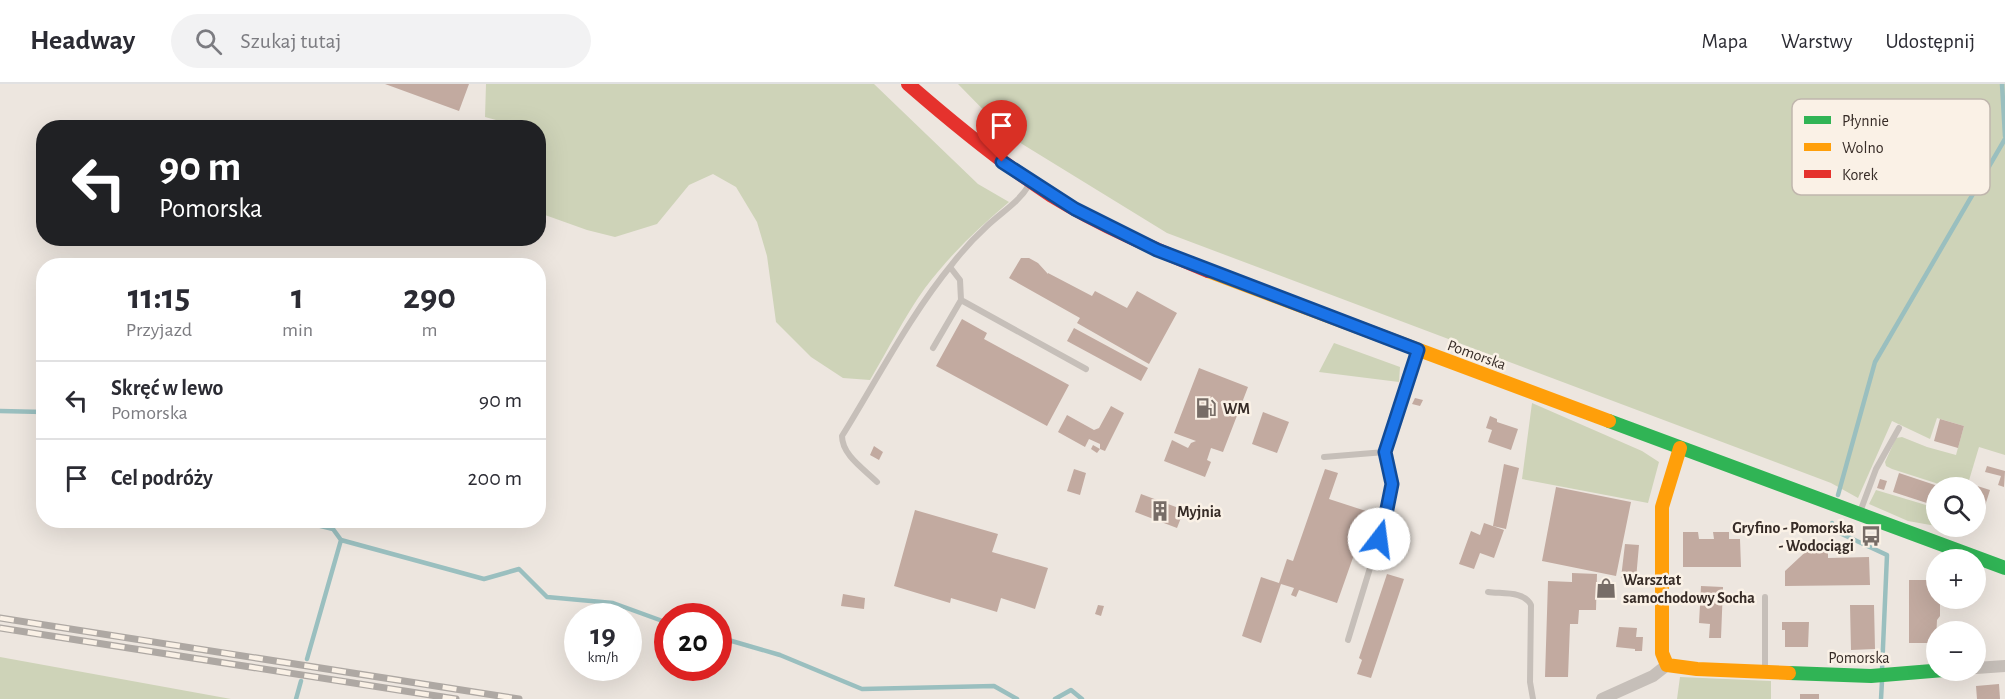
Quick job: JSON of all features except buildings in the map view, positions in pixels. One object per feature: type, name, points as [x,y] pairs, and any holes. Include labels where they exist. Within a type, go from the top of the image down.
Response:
[{"type":"main road","name":"Pomorska","points":[[908,84],[960,129],[1031,182],[1095,220],[1157,250],[1418,350],[2005,568]]},
{"type":"main road","points":[[1667,665],[1662,653],[1662,507],[1680,448]]},
{"type":"main road","name":"Pomorska","points":[[1667,665],[1697,669],[1871,676],[1926,671]]},
{"type":"street","points":[[1602,699],[1653,676],[1667,665]]},
{"type":"street","points":[[1986,667],[2005,666]]},
{"type":"lane","points":[[877,482],[848,453],[842,443],[842,436],[912,320],[950,267],[986,227],[1022,197],[1031,182]]},
{"type":"lane","points":[[933,348],[961,300],[960,280],[950,267]]},
{"type":"lane","points":[[961,300],[1086,369]]},
{"type":"lane","points":[[1348,640],[1385,519],[1392,484],[1385,452],[1418,350]]},
{"type":"lane","points":[[1859,514],[1876,469],[1899,428]]},
{"type":"lane","points":[[1324,457],[1385,452]]},
{"type":"lane","points":[[1488,592],[1520,595],[1528,598],[1532,605],[1530,682],[1533,699]]},
{"type":"lane","points":[[1765,597],[1765,672]]},
{"type":"green space","points":[[486,84],[874,84],[978,184],[1009,202],[964,243],[925,288],[870,380],[843,378],[811,357],[776,322],[767,256],[757,222],[736,187],[713,174],[689,185],[657,224],[615,237],[587,230],[546,215],[546,120],[496,120],[485,117]]},
{"type":"green space","points":[[958,84],[2005,84],[2005,455],[1979,447],[1970,477],[1926,477],[1926,480],[1886,466],[1885,462],[1896,438],[1902,437],[1956,455],[1964,426],[1937,418],[1930,439],[1892,421],[1858,498],[1831,483],[1167,233],[1009,136]]},
{"type":"green space","points":[[1334,343],[1400,367],[1399,382],[1319,372]]},
{"type":"green space","points":[[1532,403],[1642,451],[1659,462],[1648,503],[1522,479]]},
{"type":"green space","points":[[1876,490],[1926,505],[1926,524],[1908,521],[1869,504]]},
{"type":"green space","points":[[0,657],[231,699],[0,699]]},
{"type":"green space","points":[[1680,677],[1771,681],[1771,699],[1677,699]]},
{"type":"waterway","points":[[2002,84],[2005,136]]},
{"type":"waterway","points":[[1990,165],[2005,139]]},
{"type":"waterway","points":[[1838,495],[1875,362],[1972,195]]},
{"type":"waterway","points":[[0,411],[36,412]]},
{"type":"waterway","points":[[1832,523],[1831,529],[1887,555],[1882,670]]},
{"type":"waterway","points":[[329,528],[333,529],[341,540]]},
{"type":"waterway","points":[[307,659],[341,540],[484,579],[519,569],[547,597],[613,603],[654,618]]},
{"type":"waterway","points":[[732,641],[780,655],[862,689],[994,686],[1017,699]]},
{"type":"waterway","points":[[296,699],[301,681]]},
{"type":"waterway","points":[[1881,699],[1882,681]]},
{"type":"waterway","points":[[1055,699],[1071,690],[1082,699]]},
{"type":"railway","points":[[0,618],[519,699]]},
{"type":"railway","points":[[0,628],[456,699]]},
{"type":"traffic: fast","points":[[1609,421],[2005,568]]},
{"type":"traffic: fast","points":[[1789,673],[1871,676],[1926,671]]},
{"type":"traffic: slow","points":[[1208,271],[1609,421]]},
{"type":"traffic: slow","points":[[1680,448],[1662,507],[1662,653],[1667,665],[1697,669],[1789,673]]},
{"type":"traffic: jam","points":[[908,84],[978,143],[1052,196],[1148,246],[1208,271]]},
{"type":"place","name":"WM","points":[[1206,408]]},
{"type":"place","name":"Myjnia","points":[[1160,511]]},
{"type":"place","name":"Gryfino - Pomorska - Wodociągi","points":[[1871,536]]},
{"type":"place","name":"Warsztat samochodowy Socha","points":[[1606,588]]},
{"type":"route","points":[[1002,162],[1075,209],[1157,250],[1418,350],[1385,452],[1392,484],[1379,539]]}]
